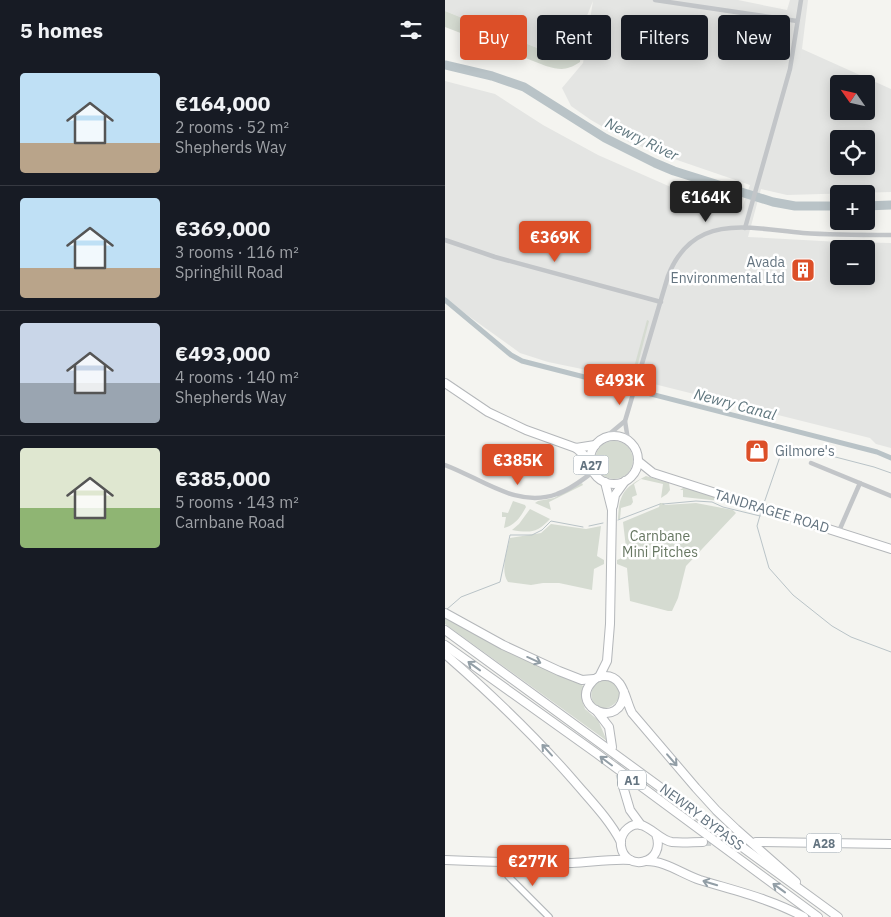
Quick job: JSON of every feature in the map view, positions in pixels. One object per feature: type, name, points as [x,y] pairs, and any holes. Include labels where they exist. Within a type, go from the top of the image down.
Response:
[{"type":"highway","name":"A27","points":[[445,383],[478,406],[511,424],[576,448],[605,482],[612,510]]},
{"type":"highway","name":"A27","points":[[592,469],[590,459],[595,446],[600,440],[607,436],[621,436],[628,440]]},
{"type":"highway","points":[[628,440],[636,449],[638,461],[635,473]]},
{"type":"highway","name":"A27","points":[[576,448],[595,446]]},
{"type":"highway","name":"TANDRAGEE ROAD","points":[[638,461],[653,473]]},
{"type":"highway","name":"A27","points":[[612,747],[609,727],[591,706],[587,695],[590,683],[597,678],[607,661],[610,624],[612,510],[615,495],[635,473]]},
{"type":"highway","name":"TANDRAGEE ROAD","points":[[635,473],[653,473],[891,548]]},
{"type":"highway","name":"A27","points":[[605,482],[619,484],[625,482]]},
{"type":"highway","points":[[445,613],[503,645],[582,680],[610,676],[615,679]]},
{"type":"highway","name":"NEWRY BYPASS","points":[[445,630],[838,917]]},
{"type":"highway","name":"NEWRY BYPASS","points":[[445,645],[819,917]]},
{"type":"highway","points":[[445,654],[500,703],[543,746],[610,824],[626,856],[630,860]]},
{"type":"highway","name":"A27","points":[[607,661],[615,679],[623,687],[624,692]]},
{"type":"highway","points":[[624,692],[632,713],[696,788],[736,829],[823,906]]},
{"type":"highway","points":[[609,727],[624,698],[624,692]]},
{"type":"highway","points":[[596,710],[607,713],[618,708]]},
{"type":"highway","points":[[622,782],[630,810],[641,825]]},
{"type":"highway","points":[[605,859],[621,844],[629,821],[630,810]]},
{"type":"highway","points":[[625,832],[635,825],[641,825],[671,842]]},
{"type":"highway","points":[[656,834],[658,847],[656,853]]},
{"type":"highway","points":[[646,861],[671,842],[703,842]]},
{"type":"highway","name":"A28","points":[[756,842],[891,844]]},
{"type":"highway","points":[[445,860],[571,863],[605,859],[662,863],[699,880],[783,906],[805,917]]},
{"type":"street","points":[[655,0],[797,21]]},
{"type":"street","points":[[745,228],[790,69],[801,0]]},
{"type":"street","points":[[628,440],[625,421],[635,386],[672,266],[686,247],[705,234],[716,230],[745,228],[833,235],[891,235]]},
{"type":"street","points":[[445,240],[495,257],[661,302]]},
{"type":"street","points":[[607,436],[625,421]]},
{"type":"street","points":[[811,463],[891,496]]},
{"type":"street","points":[[445,465],[510,494],[536,499],[558,494],[570,488],[592,469]]},
{"type":"street","points":[[839,532],[860,483]]},
{"type":"street","points":[[505,862],[508,876],[549,917]]},
{"type":"shaded area","points":[[445,0],[738,0],[787,10],[790,0],[808,0],[802,49],[860,75],[830,75],[830,120],[875,120],[875,82],[891,89],[891,192],[875,192],[875,185],[830,185],[830,194],[787,195],[761,189],[748,237],[830,241],[830,285],[875,285],[875,243],[891,243],[891,448],[876,444],[870,438],[650,383],[548,362],[520,353],[445,299],[445,81],[495,94],[543,125],[598,155],[673,188],[742,208],[750,185],[629,142],[571,106],[562,88],[583,60],[611,60],[611,15],[591,15],[593,1],[587,15],[537,15],[537,48],[527,44],[527,15],[460,15],[460,17],[445,11]]},
{"type":"green space","points":[[445,11],[460,17],[460,33],[445,27]]},
{"type":"green space","points":[[527,44],[537,48],[537,60],[580,60],[571,67],[563,69],[546,66],[527,59]]},
{"type":"green space","points":[[647,320],[649,321],[633,383],[630,382]]},
{"type":"green space","points":[[614,441],[628,446],[633,460],[628,474],[614,479],[600,474],[595,460],[600,446]]},
{"type":"green space","points":[[646,476],[669,483],[670,490],[661,498],[663,484],[641,479]]},
{"type":"green space","points":[[640,480],[634,484],[637,495],[632,497],[633,502],[631,505],[621,508],[620,519],[618,519],[620,503],[628,488]]},
{"type":"green space","points":[[582,483],[583,485],[549,502],[551,510],[535,503],[554,498]]},
{"type":"green space","points":[[689,488],[739,503],[683,497],[683,490],[680,490]]},
{"type":"green space","points":[[513,501],[526,507],[517,520],[504,528],[506,517],[502,517],[502,512],[508,513]]},
{"type":"green space","name":"Carnbane Mini Pitches","points":[[660,503],[665,505],[696,503],[733,510],[736,513],[686,566],[678,598],[672,611],[630,601],[627,568],[617,564],[617,560],[627,556],[623,522],[659,507]]},
{"type":"green space","points":[[530,509],[550,519],[533,531],[512,530],[519,524]]},
{"type":"green space","name":"Carnbane Mini Pitches","points":[[551,524],[586,529],[601,526],[597,556],[604,560],[604,564],[594,569],[592,590],[559,583],[531,585],[508,582],[504,567],[510,538],[541,533]]},
{"type":"green space","points":[[445,615],[580,683],[583,686],[582,700],[585,709],[598,720],[607,741],[445,624]]},
{"type":"green space","points":[[600,679],[615,681],[621,694],[615,703],[609,707],[602,708],[593,701],[591,694],[593,687]]},
{"type":"waterway","name":"Newry River","points":[[445,65],[492,76],[524,87],[605,138],[674,171],[773,202],[795,206],[830,206]]},
{"type":"waterway","name":"Newry River","points":[[875,206],[891,205]]},
{"type":"waterway","name":"Newry Canal","points":[[445,300],[511,355],[522,361],[877,452],[891,458]]},
{"type":"waterway","points":[[763,506],[783,448],[789,445],[891,473]]},
{"type":"waterway","points":[[663,504],[696,501],[712,502],[723,507],[760,516]]},
{"type":"waterway","points":[[618,520],[660,504]]},
{"type":"waterway","points":[[761,512],[757,526],[769,568],[793,595],[832,626],[851,637],[891,652]]},
{"type":"waterway","points":[[446,610],[461,597],[500,582],[510,535],[532,535],[542,530],[551,521],[583,527]]},
{"type":"waterway","points":[[589,526],[603,523]]},
{"type":"tunnel","points":[[613,751],[622,783]]},
{"type":"tunnel","points":[[703,842],[754,842]]},
{"type":"place","name":"Avada Environmental Ltd","points":[[803,270]]},
{"type":"place","name":"Gilmore's","points":[[757,451]]}]
